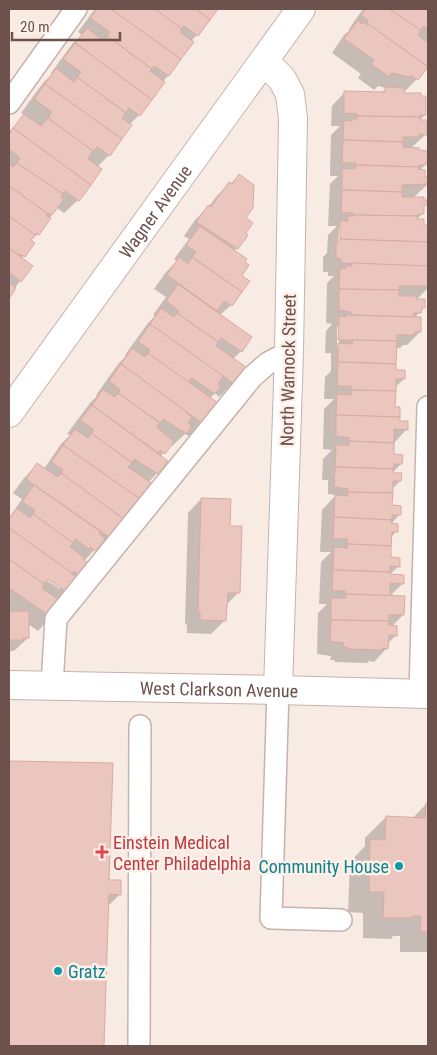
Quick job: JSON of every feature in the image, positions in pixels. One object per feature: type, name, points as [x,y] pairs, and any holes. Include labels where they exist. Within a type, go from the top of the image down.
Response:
[{"type":"street","name":"Wagner Avenue","points":[[9,413],[301,9]]},
{"type":"street","name":"North Warnock Street","points":[[264,61],[282,78],[290,94],[292,119],[289,352],[278,690]]},
{"type":"street","name":"West Clarkson Avenue","points":[[9,685],[424,694]]},
{"type":"lane","points":[[9,103],[76,9]]},
{"type":"lane","points":[[52,685],[56,619],[252,377],[268,363],[289,352]]},
{"type":"lane","points":[[424,694],[428,407]]},
{"type":"lane","points":[[278,690],[271,918],[341,920]]},
{"type":"lane","points":[[139,1046],[140,726]]},
{"type":"building","points":[[97,9],[111,9],[181,59],[169,76],[154,66],[152,69],[107,36],[110,32],[90,18]]},
{"type":"building","points":[[111,9],[155,9],[182,29],[180,32],[194,42],[181,59]]},
{"type":"building","points":[[155,9],[196,9],[210,20],[198,36],[184,26],[182,29]]},
{"type":"building","points":[[196,9],[218,9],[210,20]]},
{"type":"building","points":[[366,9],[389,9],[421,30],[418,35],[428,43],[428,67],[367,23],[368,21],[361,15]]},
{"type":"building","points":[[389,9],[428,9],[428,29],[424,26],[421,30]]},
{"type":"building","points":[[358,20],[361,24],[362,22],[367,25],[367,23],[428,67],[418,80],[411,76],[391,73],[389,77],[371,64],[374,60],[344,39]]},
{"type":"building","points":[[87,28],[104,41],[107,36],[152,69],[150,71],[165,82],[152,100],[75,43]]},
{"type":"building","points":[[75,43],[152,100],[140,116],[129,108],[126,113],[77,77],[81,72],[63,59]]},
{"type":"building","points":[[56,68],[74,82],[77,77],[126,113],[122,118],[132,125],[122,139],[45,84]]},
{"type":"building","points":[[45,84],[122,139],[110,156],[97,147],[93,151],[48,118],[52,112],[34,99]]},
{"type":"building","points":[[385,87],[404,88],[404,93],[421,93],[421,96],[426,96],[426,115],[420,115],[420,117],[357,116],[357,114],[344,113],[344,91],[385,92]]},
{"type":"building","points":[[24,114],[41,126],[48,118],[93,151],[88,159],[102,169],[91,185],[13,128]]},
{"type":"building","points":[[357,116],[420,117],[420,120],[427,120],[427,135],[419,134],[419,137],[403,137],[403,142],[343,140],[344,120],[352,121],[352,119],[357,119]]},
{"type":"building","points":[[13,128],[91,185],[79,201],[65,191],[63,194],[17,163],[20,158],[9,149],[9,135]]},
{"type":"building","points":[[343,140],[403,142],[403,147],[419,148],[419,150],[428,151],[428,161],[426,165],[419,165],[418,167],[342,163]]},
{"type":"building","points":[[17,163],[63,194],[61,197],[64,199],[52,215],[9,186],[9,164],[13,167]]},
{"type":"building","points":[[356,165],[418,167],[418,169],[425,170],[428,184],[402,185],[402,192],[342,190],[342,169],[356,168]]},
{"type":"building","points":[[239,174],[254,185],[253,208],[246,218],[253,223],[246,233],[248,235],[238,249],[196,222],[208,205],[211,207],[229,182],[232,184]]},
{"type":"building","points":[[9,186],[51,218],[39,235],[36,233],[35,235],[9,216]]},
{"type":"building","points":[[342,190],[402,192],[402,197],[424,197],[424,200],[427,200],[427,205],[424,205],[424,214],[418,214],[417,216],[353,215],[353,213],[341,213]]},
{"type":"building","points":[[9,216],[35,235],[31,240],[35,243],[25,257],[9,248]]},
{"type":"building","points":[[348,216],[417,216],[417,219],[424,219],[424,225],[428,225],[428,242],[340,239],[340,221],[348,221]]},
{"type":"building","points":[[200,226],[247,259],[245,262],[249,265],[242,276],[250,281],[242,292],[192,257],[196,252],[186,245]]},
{"type":"building","points":[[340,239],[428,242],[428,266],[341,263],[341,259],[336,258],[336,242],[340,242]]},
{"type":"building","points":[[9,248],[33,266],[21,282],[9,272]]},
{"type":"building","points":[[179,257],[188,264],[192,257],[242,292],[232,306],[224,301],[217,311],[167,275]]},
{"type":"building","points":[[352,263],[428,266],[428,286],[399,286],[399,290],[339,289],[340,268],[352,266]]},
{"type":"building","points":[[9,282],[16,288],[9,299]]},
{"type":"building","points":[[178,284],[252,337],[242,352],[221,338],[218,342],[177,313],[179,311],[166,301]]},
{"type":"building","points":[[339,289],[399,290],[399,296],[416,296],[416,299],[425,299],[425,308],[422,308],[421,313],[414,313],[414,317],[351,315],[351,312],[339,310]]},
{"type":"building","points":[[161,308],[174,317],[177,313],[218,342],[216,346],[246,367],[234,384],[150,324]]},
{"type":"building","points":[[345,315],[421,317],[421,332],[415,332],[415,335],[397,335],[397,341],[338,340],[339,316],[346,317]]},
{"type":"building","points":[[150,324],[223,376],[218,384],[221,386],[215,394],[191,378],[188,382],[148,353],[150,350],[138,342]]},
{"type":"building","points":[[353,340],[397,341],[396,364],[338,362],[338,343],[352,344]]},
{"type":"building","points":[[132,348],[145,357],[148,353],[218,403],[203,424],[121,364]]},
{"type":"building","points":[[338,362],[396,364],[396,370],[405,370],[405,379],[396,379],[396,391],[351,390],[351,386],[337,386]]},
{"type":"building","points":[[121,364],[192,417],[188,423],[192,426],[187,434],[163,419],[160,423],[118,393],[120,390],[109,381]]},
{"type":"building","points":[[103,389],[115,397],[118,393],[160,423],[157,427],[174,442],[165,454],[160,450],[158,453],[92,405]]},
{"type":"building","points":[[351,390],[396,391],[395,407],[400,407],[400,417],[336,415],[337,394],[351,395]]},
{"type":"building","points":[[92,405],[168,461],[158,474],[134,459],[132,463],[91,433],[94,430],[80,420]]},
{"type":"building","points":[[336,415],[400,417],[400,421],[408,421],[408,430],[394,429],[394,443],[349,441],[350,438],[336,436]]},
{"type":"building","points":[[75,429],[88,438],[91,433],[132,463],[128,467],[151,483],[140,499],[63,445]]},
{"type":"building","points":[[349,441],[394,443],[394,454],[403,455],[402,464],[394,464],[393,469],[335,467],[336,445],[349,445]]},
{"type":"building","points":[[63,445],[140,499],[129,523],[61,473],[63,470],[51,462]]},
{"type":"building","points":[[37,463],[58,477],[61,473],[129,523],[124,531],[117,527],[109,537],[26,479]]},
{"type":"building","points":[[335,467],[393,469],[393,473],[402,473],[401,481],[393,481],[393,493],[348,492],[348,489],[334,487]]},
{"type":"building","points":[[34,485],[101,532],[99,534],[105,538],[96,551],[90,547],[89,549],[75,539],[73,543],[33,514],[35,510],[22,502]]},
{"type":"building","points":[[348,492],[393,493],[392,505],[401,506],[401,515],[392,515],[392,520],[334,517],[335,495],[348,496]]},
{"type":"building","points":[[201,498],[231,499],[230,526],[242,526],[240,593],[228,593],[226,621],[200,620],[200,612],[198,611]]},
{"type":"building","points":[[17,508],[30,518],[33,514],[73,543],[70,547],[84,557],[83,559],[88,563],[80,576],[74,571],[72,573],[9,528],[9,519]]},
{"type":"building","points":[[334,517],[392,520],[391,523],[398,524],[398,532],[392,532],[391,546],[348,544],[347,539],[333,539]]},
{"type":"building","points":[[9,528],[77,578],[67,592],[47,579],[44,584],[9,559]]},
{"type":"building","points":[[348,544],[391,546],[391,557],[400,558],[400,567],[390,566],[390,572],[333,570],[334,547],[347,548]]},
{"type":"building","points":[[9,559],[44,584],[42,588],[58,599],[59,597],[65,601],[52,618],[9,588]]},
{"type":"building","points":[[333,570],[390,572],[390,574],[404,575],[404,584],[390,583],[390,596],[345,594],[345,591],[332,591]]},
{"type":"building","points":[[345,594],[405,596],[404,615],[389,615],[389,621],[331,620],[331,598],[346,598]]},
{"type":"building","points":[[9,611],[29,611],[29,638],[9,640]]},
{"type":"building","points":[[331,620],[389,621],[389,625],[397,626],[397,636],[389,635],[388,649],[347,649],[347,647],[343,647],[344,643],[330,641]]},
{"type":"building","name":"Gratz","points":[[9,761],[113,763],[109,880],[121,880],[121,895],[109,894],[104,1046],[9,1046]]},
{"type":"building","name":"Community House","points":[[426,803],[428,803],[428,932],[420,932],[421,916],[413,916],[413,918],[383,918],[384,892],[369,892],[370,839],[385,840],[386,816],[425,818]]},
{"type":"place","name":"Einstein Medical Center Philadelphia","points":[[102,852]]},
{"type":"place","name":"Community House","points":[[399,866]]},
{"type":"place","name":"Gratz","points":[[58,971]]}]
